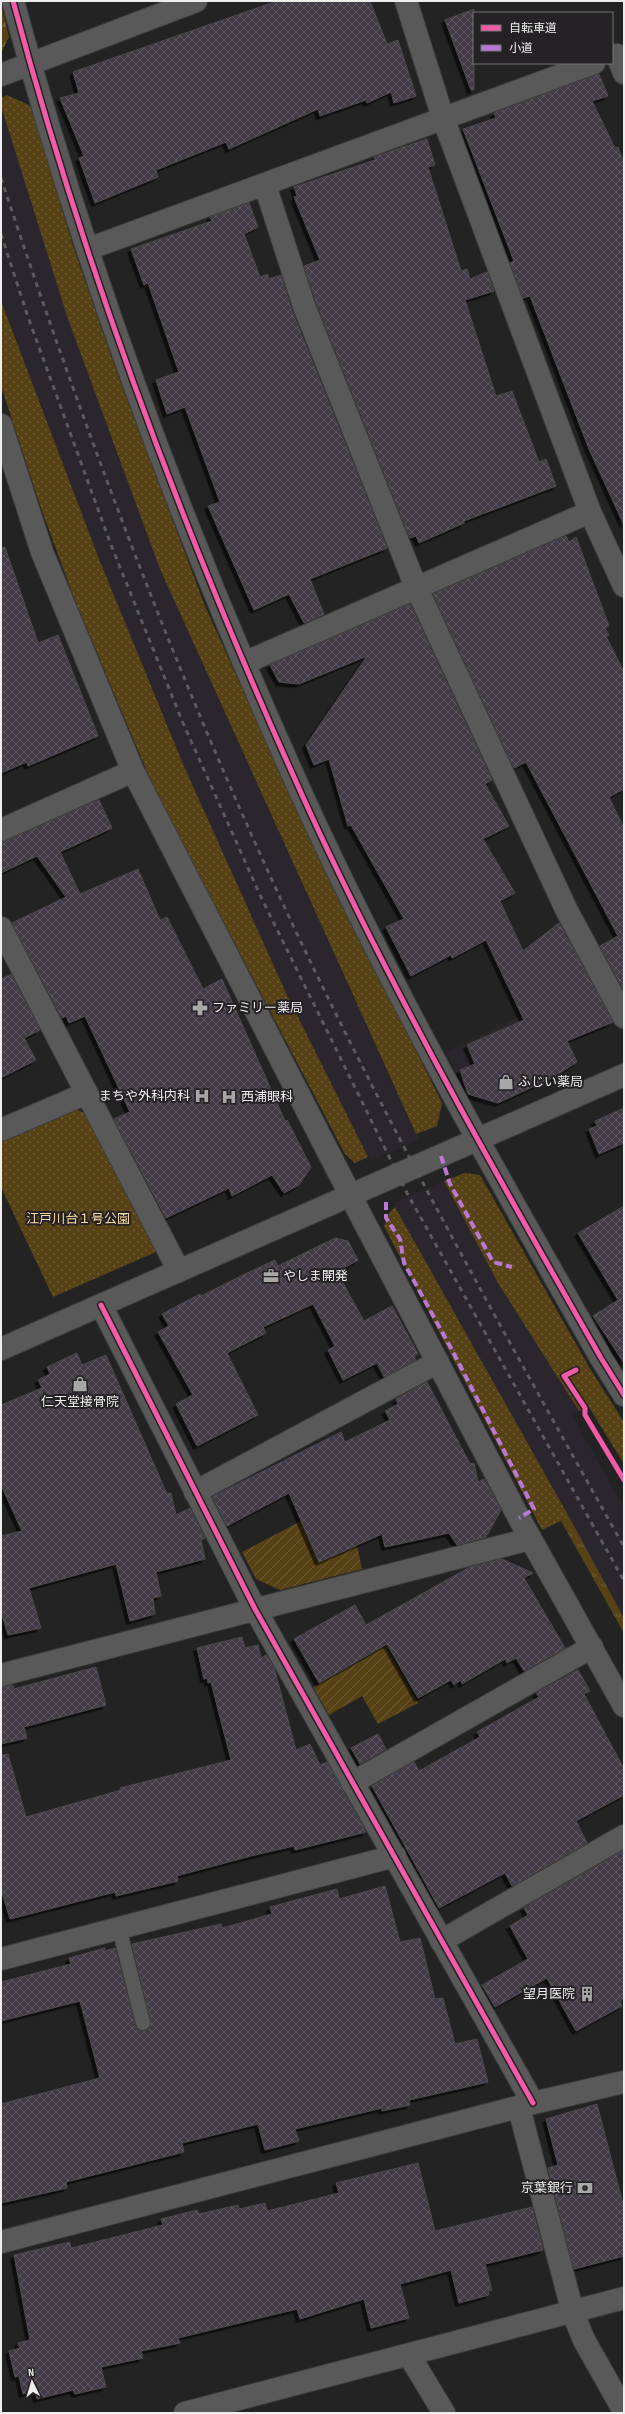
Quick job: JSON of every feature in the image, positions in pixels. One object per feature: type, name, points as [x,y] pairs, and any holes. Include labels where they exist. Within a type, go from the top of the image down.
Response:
[{"type":"street","points":[[14,1],[30,63],[88,249],[165,466],[244,663],[321,835],[477,1141],[624,1395]]},
{"type":"street","points":[[1,75],[196,1]]},
{"type":"street","points":[[406,1],[443,118],[590,512],[624,586]]},
{"type":"street","points":[[88,249],[591,64]]},
{"type":"street","points":[[265,185],[304,306],[416,587],[567,910],[624,1017]]},
{"type":"street","points":[[1,425],[42,552],[133,771],[530,1539],[624,1706]]},
{"type":"street","points":[[244,663],[590,512]]},
{"type":"street","points":[[1,830],[133,771]]},
{"type":"street","points":[[1,928],[179,1271]]},
{"type":"street","points":[[1,1349],[624,1076]]},
{"type":"street","points":[[1,1130],[87,1093]]},
{"type":"street","points":[[101,1305],[255,1609],[352,1783],[395,1856],[441,1941],[526,2106],[572,2312],[584,2340],[624,2411]]},
{"type":"street","points":[[195,1492],[438,1362]]},
{"type":"street","points":[[1,1675],[530,1539]]},
{"type":"street","points":[[352,1783],[592,1647]]},
{"type":"street","points":[[441,1941],[624,1836]]},
{"type":"street","points":[[1,1959],[395,1856]]},
{"type":"street","points":[[1,2242],[624,2082]]},
{"type":"street","points":[[185,2413],[232,2407],[409,2355],[624,2298]]},
{"type":"street","points":[[409,2355],[444,2413]]},
{"type":"lane","points":[[119,1928],[143,2023]]},
{"type":"shaded area","points":[[1,106],[160,569],[419,1140],[370,1161],[286,993],[183,764],[99,559],[4,310],[1,301]]},
{"type":"shaded area","points":[[521,1015],[552,1078],[491,1106],[472,1101],[446,1052]]},
{"type":"shaded area","points":[[444,1181],[498,1283],[579,1411],[572,1415],[624,1508],[624,1618],[395,1207],[394,1203]]},
{"type":"green space","points":[[1,4],[9,37],[1,53]]},
{"type":"green space","points":[[7,95],[31,106],[74,249],[119,378],[205,606],[309,837],[442,1103],[437,1126],[416,1134],[160,569],[68,319],[1,106],[1,98]]},
{"type":"green space","points":[[1,301],[99,559],[183,764],[286,993],[368,1157],[355,1163],[345,1154],[156,793],[74,598],[41,508],[1,386]]},
{"type":"green space","name":"江戸川台１号公園","points":[[71,1108],[85,1113],[158,1251],[53,1297],[1,1187],[1,1139]]},
{"type":"green space","points":[[465,1173],[480,1175],[592,1372],[624,1422],[624,1464],[589,1407],[579,1411],[498,1283],[444,1181]]},
{"type":"green space","points":[[395,1207],[569,1517],[542,1530],[384,1226],[390,1212]]},
{"type":"green space","points":[[569,1517],[624,1618],[624,1633],[561,1521]]},
{"type":"green space","points":[[301,1521],[319,1562],[357,1545],[362,1569],[280,1590],[256,1579],[242,1552]]},
{"type":"green space","points":[[386,1646],[418,1703],[378,1724],[362,1696],[329,1715],[313,1687]]},
{"type":"building","points":[[277,1],[370,1],[387,44],[398,40],[416,96],[394,103],[391,92],[367,103],[366,100],[320,116],[318,109],[229,149],[226,142],[156,170],[158,177],[95,203],[79,158],[84,156],[60,98],[79,93],[73,72]]},
{"type":"building","points":[[474,9],[474,90],[471,90],[445,20]]},
{"type":"building","points":[[599,74],[608,96],[592,101],[615,148],[618,147],[624,164],[624,525],[589,449],[530,296],[523,298],[510,263],[514,261],[463,129],[496,118],[494,113]]},
{"type":"building","points":[[427,139],[435,165],[428,167],[461,271],[467,269],[470,279],[487,272],[494,291],[465,300],[496,396],[512,391],[539,462],[546,459],[556,486],[464,521],[464,523],[419,543],[416,536],[410,538],[316,302],[304,266],[320,260],[294,197],[297,196],[294,187],[375,160],[374,157]]},
{"type":"building","points":[[249,203],[258,227],[244,234],[260,277],[268,274],[268,279],[281,275],[292,311],[387,548],[310,579],[324,614],[304,623],[289,594],[254,610],[208,506],[220,502],[185,407],[167,414],[156,380],[179,372],[148,283],[144,285],[131,249],[212,221],[210,217]]},
{"type":"building","points":[[566,536],[569,542],[576,537],[609,626],[605,628],[609,635],[606,636],[624,672],[624,789],[609,797],[624,828],[624,991],[600,946],[618,936],[526,762],[514,768],[433,594]]},
{"type":"building","points":[[5,547],[38,643],[58,635],[98,736],[28,766],[27,762],[1,773],[1,548]]},
{"type":"building","points":[[410,604],[492,780],[485,784],[509,826],[483,839],[515,893],[500,901],[523,951],[559,923],[613,1022],[567,1041],[577,1062],[552,1078],[498,1103],[468,1094],[460,1070],[475,1064],[467,1045],[524,1020],[486,940],[452,958],[451,955],[411,976],[386,927],[404,919],[351,825],[348,826],[329,759],[314,765],[306,745],[367,656],[299,684],[279,682],[270,665]]},
{"type":"building","points":[[99,800],[112,828],[60,852],[80,894],[138,869],[160,920],[167,917],[203,989],[222,979],[285,1121],[287,1120],[311,1167],[299,1185],[284,1193],[272,1175],[232,1196],[229,1188],[166,1218],[114,1119],[130,1112],[85,1016],[69,1023],[66,1016],[62,1018],[12,923],[66,897],[37,856],[1,873],[1,842]]},
{"type":"building","points":[[11,974],[40,1030],[24,1038],[36,1060],[1,1078],[1,979]]},
{"type":"building","points":[[624,1108],[624,1143],[599,1154],[589,1129],[597,1126],[595,1121]]},
{"type":"building","points":[[624,1206],[624,1363],[593,1316],[618,1300],[578,1233]]},
{"type":"building","points":[[335,1238],[348,1241],[358,1260],[337,1272],[364,1321],[392,1306],[418,1354],[414,1356],[416,1360],[384,1377],[377,1363],[343,1380],[328,1350],[335,1346],[313,1304],[263,1327],[266,1333],[227,1353],[258,1415],[197,1446],[176,1404],[193,1395],[158,1332],[169,1326],[162,1314],[200,1294],[201,1296],[275,1260],[278,1266]]},
{"type":"building","points":[[77,1353],[82,1365],[106,1355],[167,1494],[171,1493],[176,1515],[190,1508],[205,1538],[201,1540],[205,1559],[156,1572],[161,1596],[153,1598],[155,1614],[130,1621],[116,1564],[29,1588],[41,1628],[8,1635],[1,1611],[1,1536],[22,1531],[1,1485],[1,1405],[42,1388],[38,1380],[50,1374],[47,1367]]},
{"type":"building","points":[[427,1382],[470,1464],[474,1463],[478,1482],[484,1479],[501,1510],[486,1537],[457,1545],[449,1533],[385,1547],[382,1534],[319,1562],[289,1493],[227,1526],[212,1497],[341,1432],[345,1442],[390,1420],[385,1411],[398,1404],[396,1399]]},
{"type":"building","points":[[502,1559],[533,1573],[524,1578],[565,1648],[524,1671],[516,1658],[507,1663],[505,1659],[462,1684],[461,1680],[454,1685],[451,1680],[418,1698],[387,1644],[319,1683],[294,1639],[355,1605],[366,1625],[470,1567]]},
{"type":"building","points":[[242,1637],[245,1648],[258,1645],[261,1658],[266,1655],[274,1667],[296,1750],[310,1744],[320,1765],[327,1762],[366,1832],[295,1850],[294,1846],[251,1856],[177,1876],[178,1881],[116,1896],[115,1892],[10,1919],[1,1889],[1,1755],[8,1754],[26,1817],[121,1790],[120,1788],[231,1760],[211,1682],[208,1683],[207,1678],[204,1679],[197,1648]]},
{"type":"building","points":[[96,1667],[106,1705],[24,1727],[27,1738],[1,1744],[1,1687],[13,1685],[14,1689]]},
{"type":"building","points":[[578,1670],[590,1691],[584,1694],[624,1769],[624,1795],[576,1821],[587,1843],[512,1886],[505,1873],[439,1908],[372,1786],[414,1762],[419,1771],[480,1737],[477,1732],[539,1697],[536,1693]]},
{"type":"building","points":[[378,1734],[386,1749],[360,1764],[351,1748]]},
{"type":"building","points":[[624,1850],[624,1997],[620,2002],[622,2006],[576,2031],[547,1978],[495,2007],[482,1985],[528,1959],[510,1926],[528,1915],[524,1908]]},
{"type":"building","points":[[385,1886],[400,1942],[420,1938],[435,1999],[443,1998],[455,2044],[477,2039],[488,2082],[409,2100],[410,2105],[382,2111],[382,2108],[295,2129],[299,2141],[265,2150],[258,2124],[182,2143],[184,2152],[66,2182],[67,2188],[1,2203],[1,2104],[100,2078],[80,2001],[1,2021],[1,1982],[71,1964],[69,1958],[105,1948],[105,1951],[115,1948],[135,2025],[137,2029],[145,2031],[149,2029],[151,2021],[132,1944],[221,1924],[222,1928],[272,1914],[270,1907],[337,1889],[339,1899]]},
{"type":"building","name":"京葉銀行","points":[[597,2104],[624,2208],[624,2256],[574,2269],[548,2168],[558,2165],[546,2119]]},
{"type":"building","points":[[418,2163],[435,2231],[532,2207],[543,2250],[485,2264],[492,2290],[488,2291],[489,2295],[459,2303],[451,2270],[400,2284],[409,2318],[371,2328],[364,2299],[300,2319],[297,2309],[178,2338],[180,2343],[141,2351],[143,2358],[101,2367],[106,2387],[75,2394],[73,2390],[37,2399],[35,2391],[23,2394],[19,2376],[15,2377],[9,2351],[20,2348],[18,2343],[30,2340],[14,2255],[70,2242],[71,2248],[163,2225],[161,2219],[197,2210],[199,2214],[238,2205],[239,2209],[265,2203],[267,2211],[339,2193],[336,2183]]},
{"type":"railway","points":[[1,178],[31,269],[95,449],[129,539],[200,716],[277,891],[358,1058],[444,1222],[488,1304],[624,1547]]},
{"type":"railway","points":[[1,234],[28,317],[111,545],[183,723],[261,897],[407,1193],[624,1581]]},
{"type":"marked path","points":[[441,1156],[450,1184],[493,1262],[512,1267]]},
{"type":"marked path","points":[[386,1202],[386,1218],[400,1239],[404,1263],[451,1348],[534,1509],[519,1518]]},
{"type":"cycle path","points":[[13,1],[42,106],[74,210],[109,313],[185,518],[268,720],[346,888],[415,1024],[525,1225],[601,1358],[624,1395]]},
{"type":"cycle path","points":[[101,1305],[255,1609],[533,2103]]},
{"type":"cycle path","points":[[576,1370],[564,1376],[585,1408],[585,1415],[624,1480]]},
{"type":"place","name":"ファミリー薬局","points":[[200,1008]]},
{"type":"place","name":"ふじい薬局","points":[[506,1082]]},
{"type":"place","name":"まちや外科内科","points":[[202,1096]]},
{"type":"place","name":"西浦眼科","points":[[229,1097]]},
{"type":"place","name":"やしま開発","points":[[271,1276]]},
{"type":"place","name":"仁天堂接骨院","points":[[80,1384]]},
{"type":"place","name":"望月医院","points":[[587,1994]]},
{"type":"place","name":"京葉銀行","points":[[585,2188]]}]
